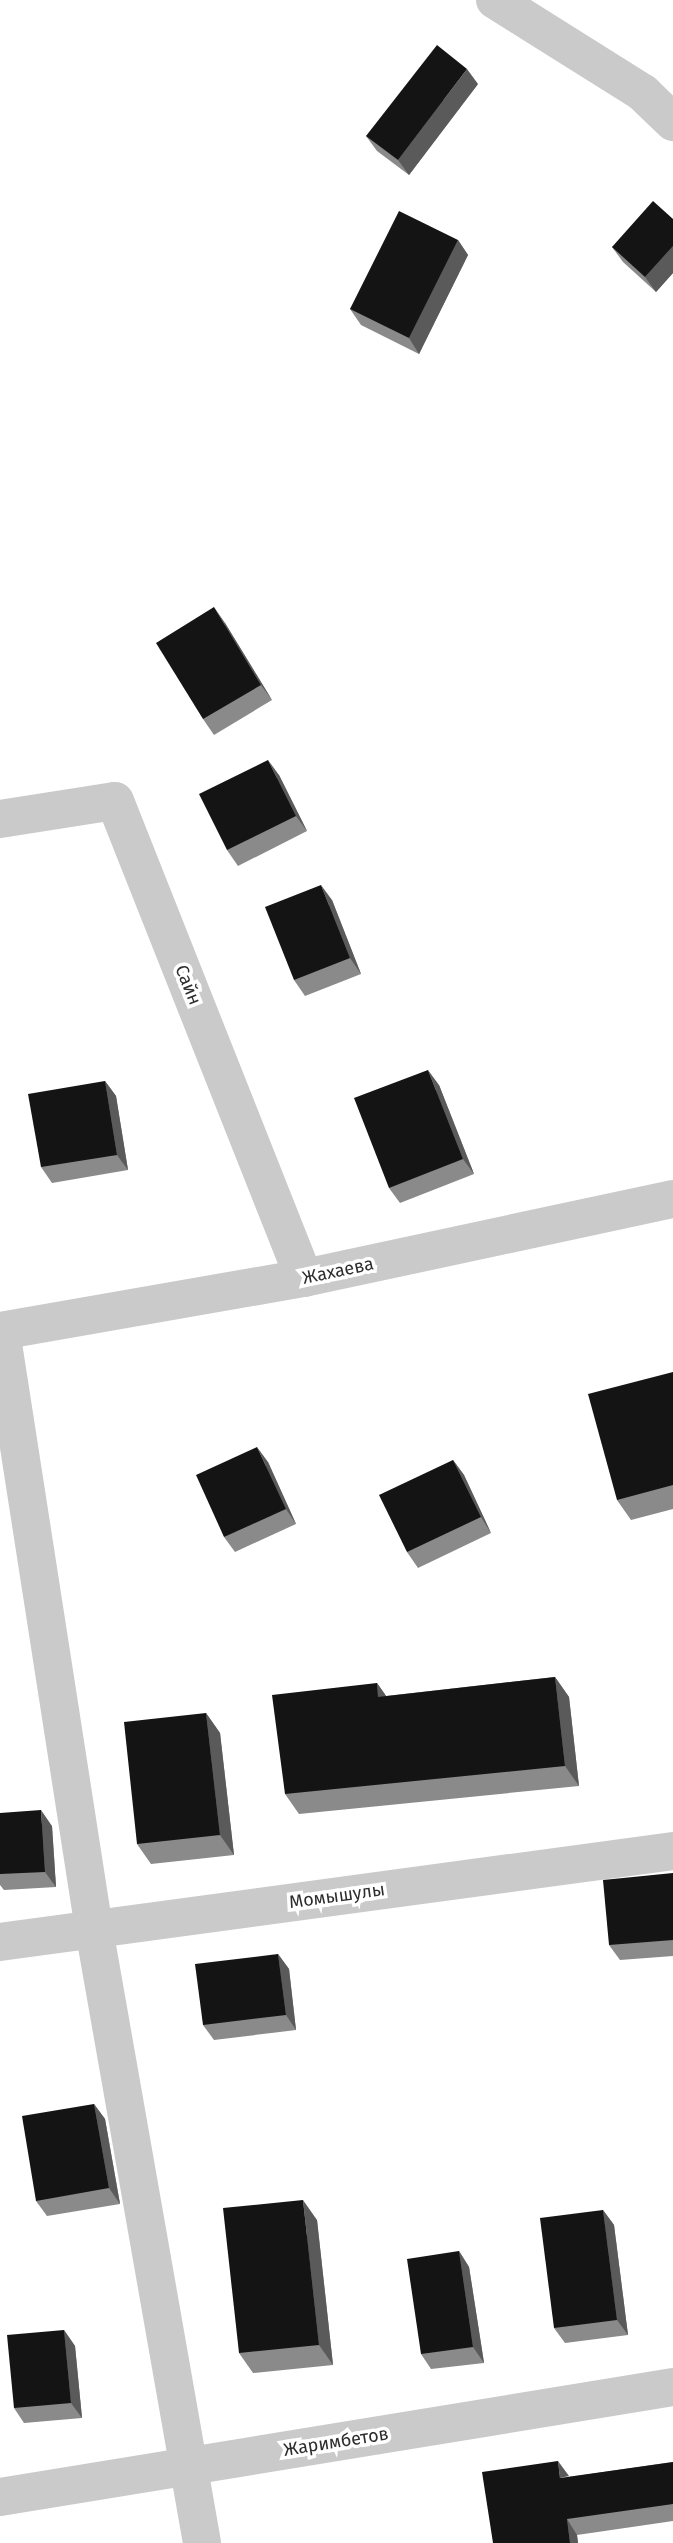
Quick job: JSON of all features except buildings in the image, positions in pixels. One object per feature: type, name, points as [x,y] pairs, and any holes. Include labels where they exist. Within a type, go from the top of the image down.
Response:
[{"type":"street","points":[[495,0],[643,93],[673,122]]},
{"type":"street","name":"Сайн","points":[[0,819],[115,801],[304,1278]]},
{"type":"street","name":"Жахаева","points":[[0,1331],[304,1278],[673,1199]]},
{"type":"street","points":[[0,1331],[94,1929],[191,2466],[202,2543]]},
{"type":"street","name":"Момышулы","points":[[0,1942],[673,1851]]},
{"type":"street","name":"Жаримбетов","points":[[0,2497],[673,2387]]}]
